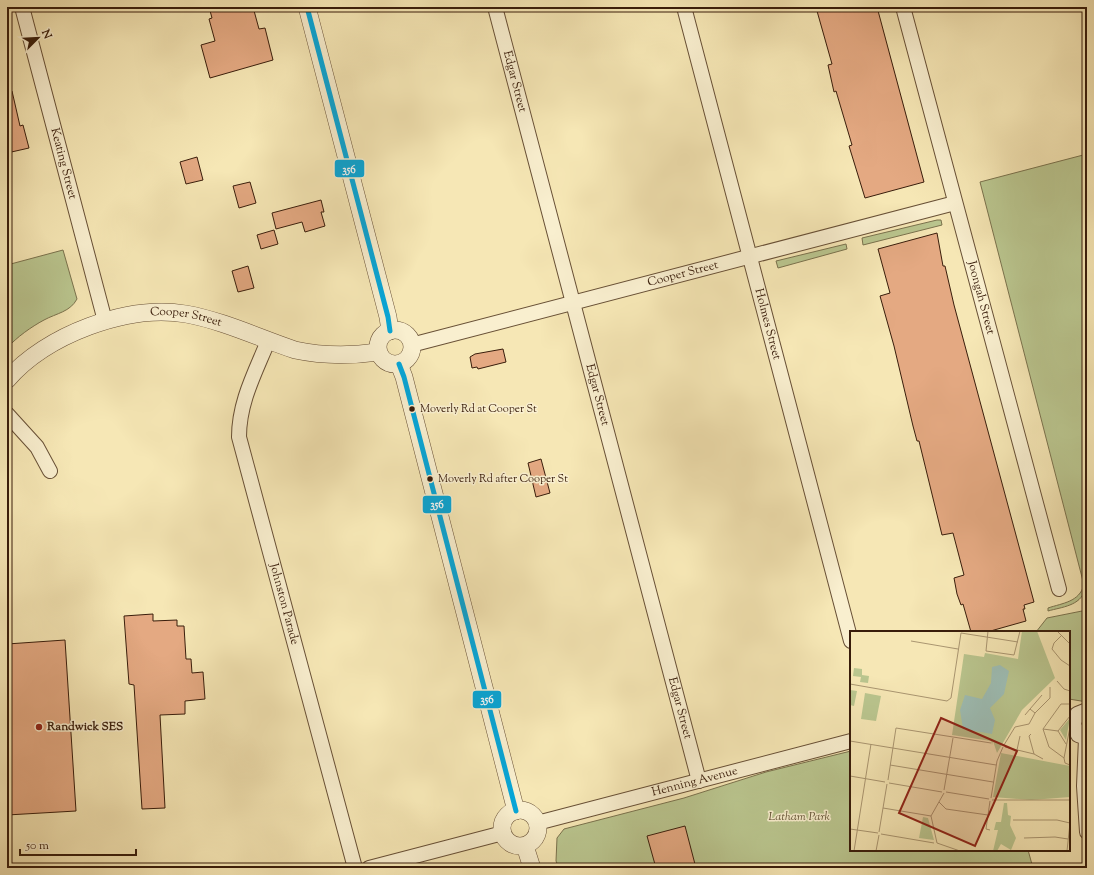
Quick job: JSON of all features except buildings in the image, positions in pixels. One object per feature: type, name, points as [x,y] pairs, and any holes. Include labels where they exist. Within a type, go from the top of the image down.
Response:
[{"type":"street","name":"Keating Street","points":[[22,7],[105,321]]},
{"type":"street","points":[[307,7],[388,317],[390,331]]},
{"type":"street","name":"Edgar Street","points":[[495,7],[699,782]]},
{"type":"street","name":"Holmes Street","points":[[684,7],[748,257],[850,637]]},
{"type":"street","name":"Joongah Street","points":[[903,7],[1059,589]]},
{"type":"street","name":"Cooper Street","points":[[411,345],[955,203]]},
{"type":"street","name":"Cooper Street","points":[[7,380],[24,363],[50,344],[68,335],[105,321],[148,314],[184,314],[221,323],[295,350],[320,355],[353,356],[378,352]]},
{"type":"street","points":[[395,330],[404,333],[410,340],[411,345],[410,355],[407,359],[394,365],[384,361],[378,352],[381,337],[390,331],[395,330]]},
{"type":"street","name":"Johnston Parade","points":[[268,341],[242,405],[239,419],[239,437],[355,868]]},
{"type":"street","points":[[399,364],[404,377],[516,811]]},
{"type":"street","points":[[7,414],[37,447],[50,471]]},
{"type":"street","points":[[1087,710],[1077,714],[1071,721],[1076,732],[1086,738],[1084,786],[1087,832]]},
{"type":"street","name":"Henning Avenue","points":[[538,823],[850,741]]},
{"type":"street","points":[[516,811],[526,812],[535,818],[538,823],[537,835],[530,844],[525,846],[519,846],[509,842],[503,833],[502,828],[506,817],[516,811]]},
{"type":"street","points":[[369,868],[503,833]]},
{"type":"street","points":[[525,846],[532,868]]},
{"type":"green space","points":[[1087,154],[1087,597],[1085,590],[1083,595],[1075,603],[1048,611],[1048,608],[1070,601],[1082,591],[1084,585],[980,182]]},
{"type":"green space","points":[[941,220],[942,225],[863,245],[862,238]]},
{"type":"green space","points":[[846,244],[847,249],[778,268],[776,261]]},
{"type":"green space","points":[[63,250],[77,299],[67,310],[34,326],[7,348],[7,265]]},
{"type":"green space","points":[[1087,610],[1087,702],[1070,699],[1070,631],[1037,631],[1047,618]]},
{"type":"green space","name":"Latham Park","points":[[850,751],[850,851],[1028,851],[1033,868],[559,868],[556,861],[557,838],[564,829],[684,798],[766,772]]},
{"type":"transit line","name":"356","points":[[307,7],[388,317],[390,331]]},
{"type":"transit line","name":"356","points":[[399,364],[404,377],[516,811]]},
{"type":"place","name":"Moverly Rd at Cooper St","points":[[412,409]]},
{"type":"place","name":"Moverly Rd after Cooper St","points":[[430,479]]},
{"type":"place","name":"Randwick SES","points":[[39,727]]}]
